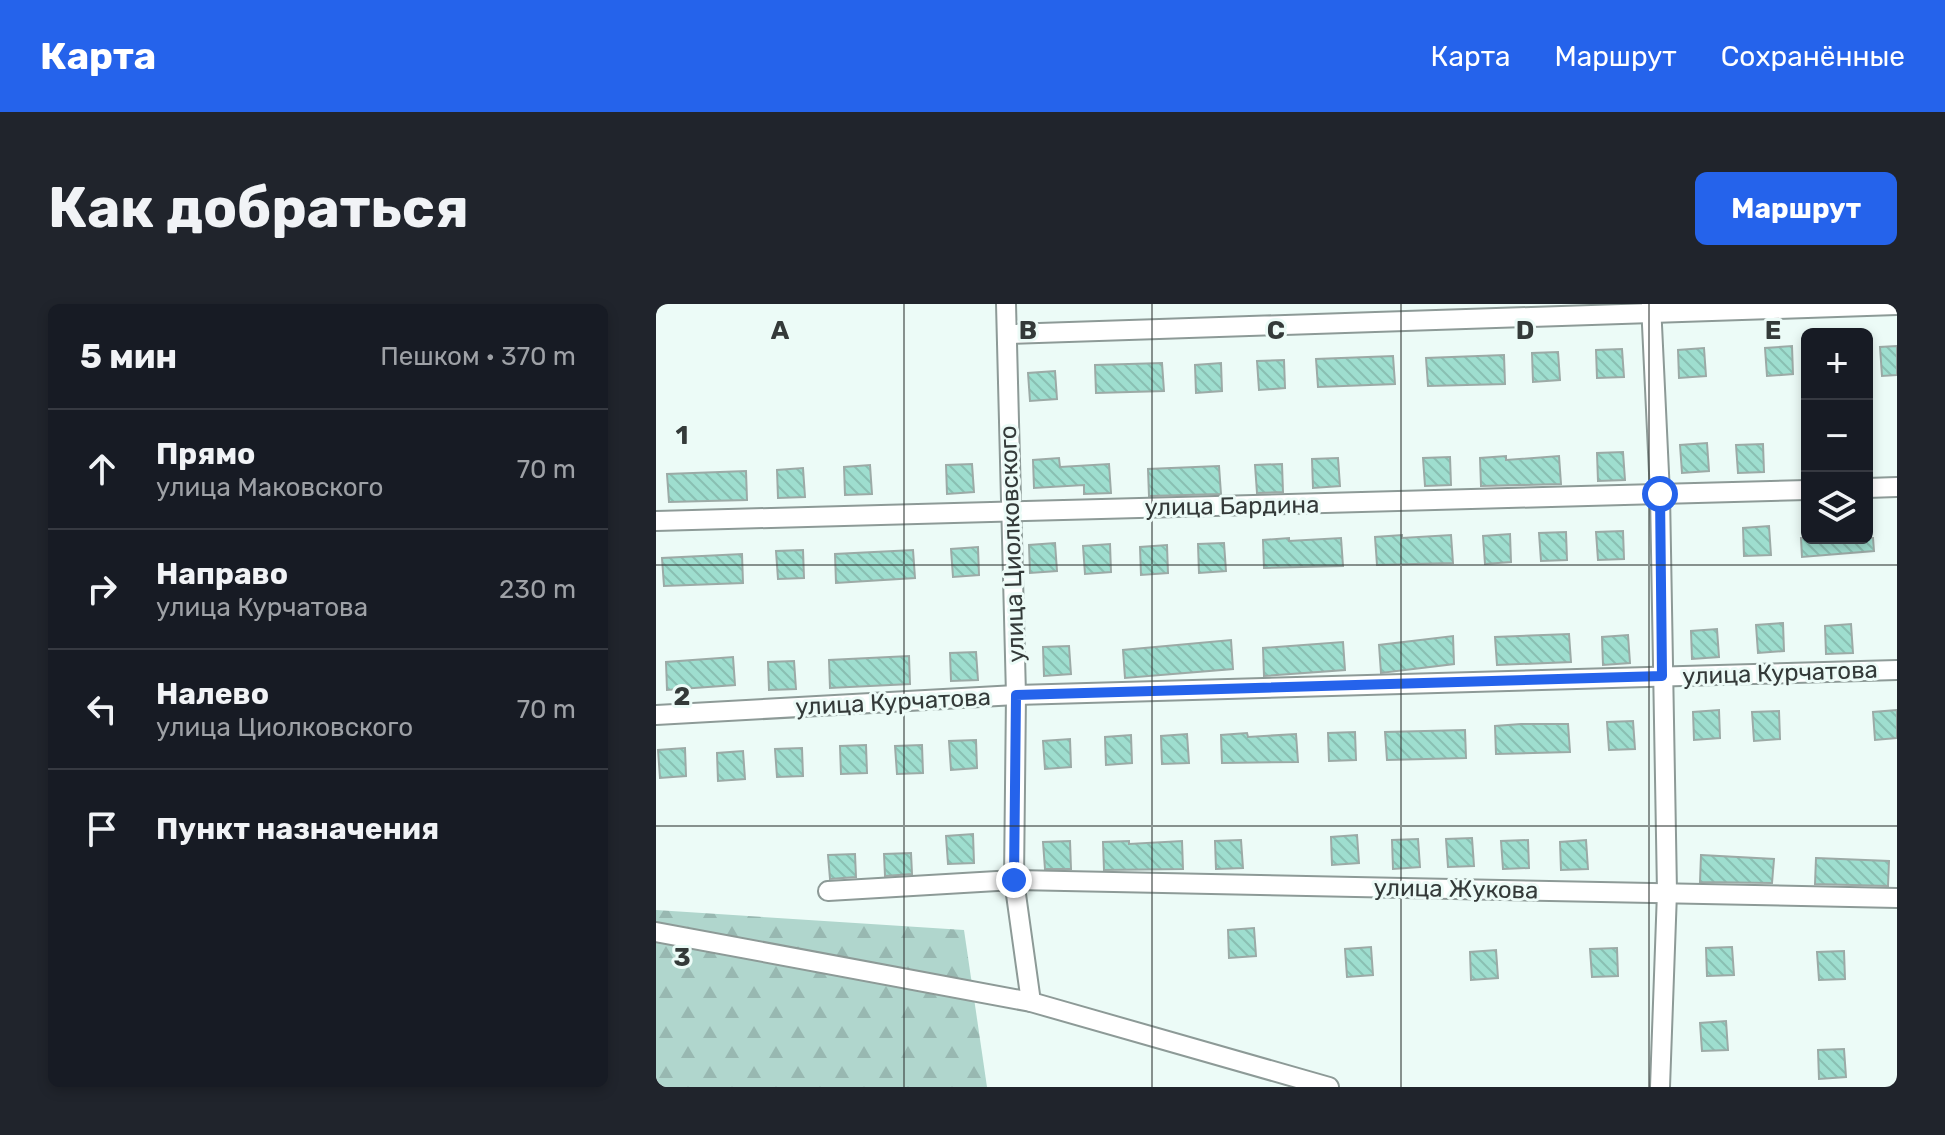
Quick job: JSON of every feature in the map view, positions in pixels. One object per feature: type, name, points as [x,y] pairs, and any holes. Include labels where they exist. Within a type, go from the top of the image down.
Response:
[{"type":"street","name":"улица Циолковского","points":[[1006,304],[1016,695],[1014,880],[1031,1002]]},
{"type":"street","points":[[1007,334],[1327,314],[1897,305]]},
{"type":"street","points":[[1651,308],[1660,494],[1667,892],[1660,1087]]},
{"type":"street","points":[[1873,488],[1897,487]]},
{"type":"street","name":"улица Бардина","points":[[656,521],[1801,490]]},
{"type":"street","name":"улица Курчатова","points":[[656,715],[1016,695],[1897,670]]},
{"type":"street","name":"улица Жукова","points":[[828,891],[1014,880],[1897,898]]},
{"type":"street","points":[[656,932],[1031,1002],[1329,1087]]},
{"type":"green space","points":[[656,910],[964,930],[987,1087],[656,1087]]},
{"type":"building","points":[[1792,346],[1793,374],[1767,376],[1765,348]]},
{"type":"building","points":[[1897,346],[1897,375],[1882,376],[1880,347]]},
{"type":"building","points":[[1704,348],[1706,376],[1679,378],[1678,350]]},
{"type":"building","points":[[1622,349],[1624,377],[1597,378],[1596,350]]},
{"type":"building","points":[[1558,352],[1560,380],[1533,382],[1532,353]]},
{"type":"building","points":[[1504,355],[1505,384],[1428,386],[1426,358]]},
{"type":"building","points":[[1393,356],[1395,384],[1318,387],[1316,359]]},
{"type":"building","points":[[1284,360],[1285,388],[1259,390],[1257,361]]},
{"type":"building","points":[[1162,363],[1164,391],[1096,393],[1095,365]]},
{"type":"building","points":[[1221,363],[1222,391],[1196,393],[1195,365]]},
{"type":"building","points":[[1055,371],[1057,399],[1030,401],[1028,373]]},
{"type":"building","points":[[1707,443],[1709,471],[1682,473],[1680,445]]},
{"type":"building","points":[[1763,444],[1764,472],[1738,473],[1736,445]]},
{"type":"building","points":[[1623,452],[1625,480],[1598,481],[1597,453]]},
{"type":"building","points":[[1506,456],[1506,460],[1559,456],[1561,484],[1481,486],[1480,458]]},
{"type":"building","points":[[1450,457],[1451,485],[1425,486],[1423,458]]},
{"type":"building","points":[[1059,458],[1060,467],[1109,464],[1111,493],[1084,494],[1084,485],[1034,488],[1033,460]]},
{"type":"building","points":[[1338,458],[1340,486],[1313,488],[1312,459]]},
{"type":"building","points":[[972,464],[974,492],[947,494],[946,465]]},
{"type":"building","points":[[1282,464],[1283,492],[1257,493],[1255,465]]},
{"type":"building","points":[[870,465],[872,494],[845,495],[844,467]]},
{"type":"building","points":[[1219,466],[1221,494],[1149,496],[1148,469]]},
{"type":"building","points":[[803,468],[805,497],[778,498],[777,470]]},
{"type":"building","points":[[746,471],[747,500],[669,502],[667,474]]},
{"type":"building","points":[[1769,526],[1771,555],[1744,556],[1743,528]]},
{"type":"building","points":[[1623,531],[1624,559],[1598,560],[1596,532]]},
{"type":"building","points":[[1566,532],[1567,560],[1541,561],[1539,533]]},
{"type":"building","points":[[1510,534],[1511,562],[1485,564],[1483,536]]},
{"type":"building","points":[[1402,535],[1402,538],[1451,535],[1453,563],[1377,565],[1375,537]]},
{"type":"building","points":[[1289,538],[1289,541],[1341,538],[1343,566],[1264,568],[1263,540]]},
{"type":"building","points":[[1873,538],[1874,551],[1802,557],[1801,544],[1873,544]]},
{"type":"building","points":[[1055,543],[1057,571],[1030,573],[1029,545]]},
{"type":"building","points":[[1224,543],[1226,571],[1199,573],[1198,544]]},
{"type":"building","points":[[1110,544],[1111,572],[1085,574],[1083,546]]},
{"type":"building","points":[[1167,545],[1168,573],[1141,575],[1140,547]]},
{"type":"building","points":[[978,547],[979,575],[953,577],[951,549]]},
{"type":"building","points":[[803,550],[804,578],[778,579],[776,551]]},
{"type":"building","points":[[913,550],[915,578],[836,583],[835,554]]},
{"type":"building","points":[[742,554],[743,583],[664,586],[662,558]]},
{"type":"building","points":[[1783,623],[1784,651],[1758,653],[1756,625]]},
{"type":"building","points":[[1851,624],[1853,653],[1826,654],[1825,626]]},
{"type":"building","points":[[1717,629],[1719,657],[1692,659],[1691,631]]},
{"type":"building","points":[[1569,634],[1571,662],[1497,665],[1495,637]]},
{"type":"building","points":[[1628,635],[1630,663],[1603,665],[1602,637]]},
{"type":"building","points":[[1453,636],[1454,664],[1381,673],[1379,645]]},
{"type":"building","points":[[1231,640],[1233,669],[1125,678],[1123,650]]},
{"type":"building","points":[[1343,642],[1345,670],[1264,676],[1263,648]]},
{"type":"building","points":[[1069,646],[1071,674],[1044,676],[1043,647]]},
{"type":"building","points":[[976,652],[978,680],[951,681],[950,653]]},
{"type":"building","points":[[909,656],[910,684],[830,688],[829,660]]},
{"type":"building","points":[[733,657],[735,685],[667,690],[666,662]]},
{"type":"building","points":[[794,661],[796,689],[769,690],[768,662]]},
{"type":"building","points":[[1719,710],[1720,738],[1694,740],[1693,712]]},
{"type":"building","points":[[1897,710],[1897,738],[1875,740],[1873,712]]},
{"type":"building","points":[[1779,711],[1780,739],[1754,741],[1752,712]]},
{"type":"building","points":[[1633,721],[1635,749],[1609,750],[1607,722]]},
{"type":"building","points":[[1568,724],[1570,752],[1496,754],[1495,726]]},
{"type":"building","points":[[1465,730],[1466,758],[1387,760],[1385,732]]},
{"type":"building","points":[[1355,732],[1356,760],[1329,761],[1328,733]]},
{"type":"building","points":[[1247,733],[1248,737],[1296,734],[1298,762],[1222,763],[1221,735]]},
{"type":"building","points":[[1187,734],[1189,763],[1162,764],[1161,736]]},
{"type":"building","points":[[1131,735],[1132,763],[1106,765],[1105,737]]},
{"type":"building","points":[[1070,739],[1071,767],[1045,769],[1043,741]]},
{"type":"building","points":[[976,740],[977,768],[951,770],[949,741]]},
{"type":"building","points":[[866,745],[867,773],[841,774],[840,746]]},
{"type":"building","points":[[922,745],[923,773],[897,774],[895,746]]},
{"type":"building","points":[[685,748],[686,776],[660,778],[658,750]]},
{"type":"building","points":[[802,748],[803,776],[777,777],[775,749]]},
{"type":"building","points":[[743,751],[745,779],[718,781],[717,753]]},
{"type":"building","points":[[973,834],[974,863],[948,864],[946,836]]},
{"type":"building","points":[[1357,835],[1359,863],[1332,865],[1331,837]]},
{"type":"building","points":[[1472,838],[1474,866],[1448,867],[1446,839]]},
{"type":"building","points":[[1418,839],[1420,867],[1393,869],[1392,840]]},
{"type":"building","points":[[1241,840],[1243,868],[1216,869],[1215,841]]},
{"type":"building","points":[[1528,840],[1529,868],[1503,869],[1501,841]]},
{"type":"building","points":[[1586,840],[1588,869],[1561,870],[1560,842]]},
{"type":"building","points":[[1070,841],[1071,869],[1045,869],[1043,842]]},
{"type":"building","points":[[1129,841],[1129,844],[1182,841],[1183,869],[1104,870],[1103,842]]},
{"type":"building","points":[[911,853],[912,874],[885,876],[884,854]]},
{"type":"building","points":[[855,854],[856,877],[830,879],[828,855]]},
{"type":"building","points":[[1701,855],[1774,859],[1772,883],[1700,882]]},
{"type":"building","points":[[1816,858],[1889,861],[1888,886],[1815,884]]},
{"type":"building","points":[[1254,928],[1256,956],[1229,958],[1228,930]]},
{"type":"building","points":[[1371,947],[1373,975],[1347,977],[1345,949]]},
{"type":"building","points":[[1732,947],[1734,975],[1707,976],[1706,948]]},
{"type":"building","points":[[1617,948],[1618,976],[1592,977],[1590,949]]},
{"type":"building","points":[[1496,950],[1498,978],[1471,980],[1470,952]]},
{"type":"building","points":[[1844,951],[1845,979],[1819,980],[1817,952]]},
{"type":"building","points":[[1726,1021],[1728,1050],[1702,1051],[1700,1023]]},
{"type":"building","points":[[1844,1049],[1846,1077],[1819,1079],[1818,1050]]},
{"type":"route","points":[[1014,880],[1016,695],[1662,676],[1660,494]]}]
